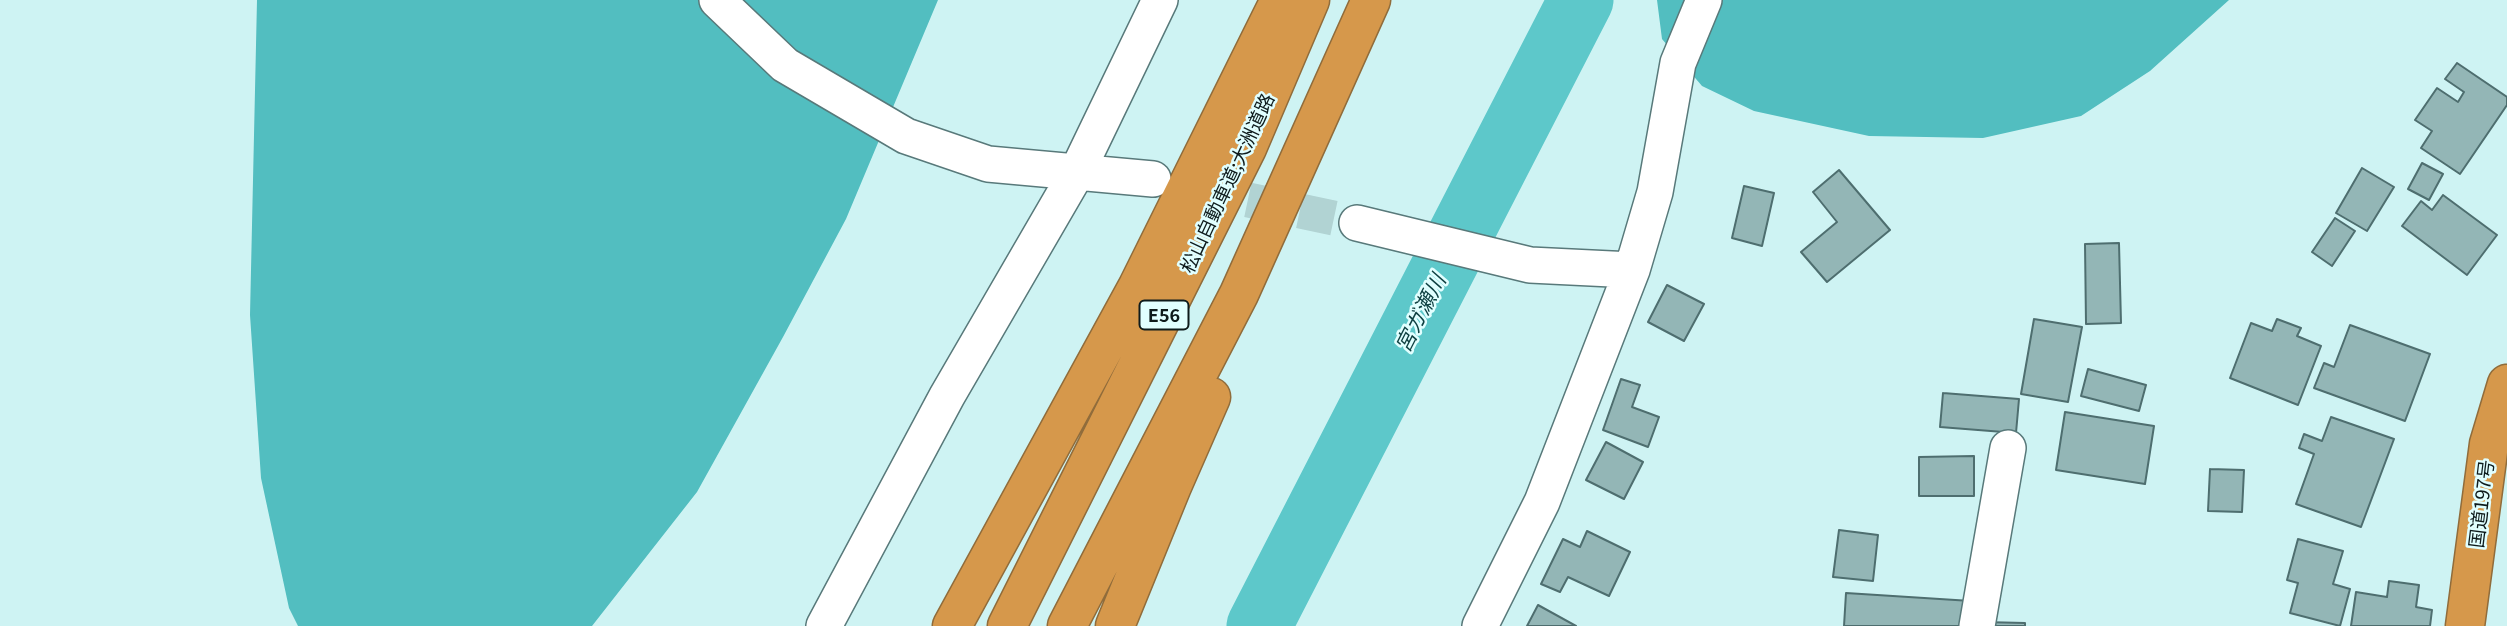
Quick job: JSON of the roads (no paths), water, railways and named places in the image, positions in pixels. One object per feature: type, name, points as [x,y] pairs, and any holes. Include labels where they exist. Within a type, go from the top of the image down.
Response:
[{"type":"highway","points":[[952,626],[1138,286],[1280,0]]},
{"type":"highway","name":"松山自動車道;大洲道路","points":[[1007,626],[1247,148],[1310,0]]},
{"type":"highway","points":[[1115,626],[1172,485],[1313,169],[1372,0]]},
{"type":"highway","name":"E56","points":[[1067,626],[1239,294],[1372,0]]},
{"type":"highway","name":"国道197号","points":[[2465,626],[2489,444],[2507,384]]},
{"type":"street","points":[[717,0],[785,65],[906,136],[988,164],[1153,179]]},
{"type":"street","points":[[824,626],[947,396],[1077,173],[1160,0]]},
{"type":"street","points":[[1480,626],[1542,502],[1632,270],[1655,192],[1678,63],[1704,0]]},
{"type":"street","points":[[1357,223],[1530,265],[1632,270]]},
{"type":"street","points":[[1977,626],[2008,448]]},
{"type":"waterway","name":"宮ガ瀬川","points":[[1259,626],[1581,0]]},
{"type":"tunnel","points":[[1196,189],[1357,223]]}]
